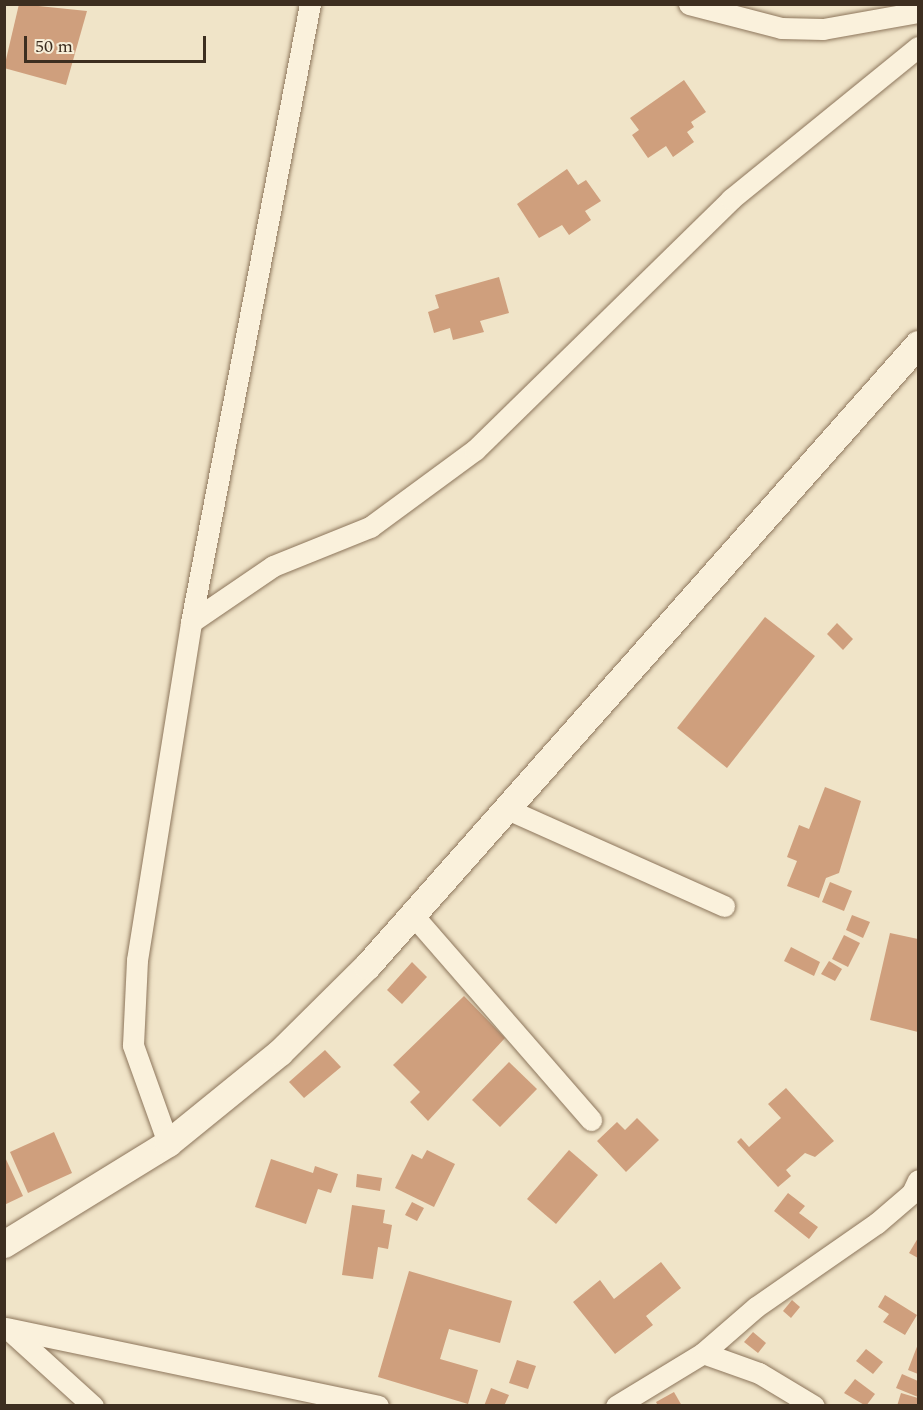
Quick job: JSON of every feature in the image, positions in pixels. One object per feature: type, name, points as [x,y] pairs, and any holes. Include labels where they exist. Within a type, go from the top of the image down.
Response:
[{"type":"street","points":[[168,1143],[133,1045],[137,960],[192,622],[310,4]]},
{"type":"street","points":[[689,4],[781,28],[823,29],[918,12]]},
{"type":"street","points":[[192,622],[273,566],[370,527],[475,450],[731,199],[918,47]]},
{"type":"street","points":[[4,1244],[168,1143],[280,1052],[412,914],[918,344]]},
{"type":"street","points":[[505,808],[724,906]]},
{"type":"street","points":[[412,914],[591,1120]]},
{"type":"street","points":[[616,1406],[703,1353],[756,1307],[877,1223],[912,1193],[918,1180]]},
{"type":"street","points":[[5,1328],[93,1406]]},
{"type":"street","points":[[5,1328],[378,1406]]},
{"type":"street","points":[[703,1353],[759,1373],[814,1406]]},
{"type":"building","points":[[19,4],[87,11],[66,85],[4,68]]},
{"type":"building","points":[[684,80],[706,112],[691,122],[694,127],[687,132],[694,142],[673,157],[666,146],[648,158],[632,135],[639,130],[630,118]]},
{"type":"building","points":[[567,169],[578,185],[586,180],[601,201],[585,211],[591,220],[569,235],[562,225],[539,238],[517,204]]},
{"type":"building","points":[[499,277],[509,313],[480,321],[484,332],[453,340],[450,328],[434,333],[428,312],[439,308],[435,295]]},
{"type":"building","points":[[765,617],[815,656],[727,768],[677,728]]},
{"type":"building","points":[[837,623],[853,639],[843,650],[827,634]]},
{"type":"building","points":[[825,787],[861,801],[839,873],[826,878],[819,898],[787,886],[797,861],[787,857],[799,825],[809,829]]},
{"type":"building","points":[[830,882],[852,891],[844,911],[822,902]]},
{"type":"building","points":[[852,915],[870,922],[863,938],[846,930]]},
{"type":"building","points":[[890,933],[918,939],[918,1032],[870,1020]]},
{"type":"building","points":[[844,935],[860,943],[848,967],[832,959]]},
{"type":"building","points":[[791,947],[820,962],[814,976],[784,961]]},
{"type":"building","points":[[829,961],[842,969],[835,981],[821,974]]},
{"type":"building","points":[[412,962],[427,977],[402,1004],[387,990]]},
{"type":"building","points":[[464,996],[505,1038],[428,1121],[410,1102],[420,1092],[393,1065]]},
{"type":"building","points":[[325,1050],[341,1067],[304,1098],[289,1082]]},
{"type":"building","points":[[509,1062],[537,1089],[500,1127],[472,1100]]},
{"type":"building","points":[[786,1088],[834,1141],[815,1157],[805,1153],[786,1170],[791,1176],[778,1187],[737,1142],[741,1138],[749,1147],[781,1118],[768,1104]]},
{"type":"building","points":[[637,1118],[659,1140],[626,1172],[597,1141],[617,1122],[625,1130]]},
{"type":"building","points":[[54,1132],[72,1173],[28,1193],[10,1152]]},
{"type":"building","points":[[427,1150],[455,1164],[434,1207],[395,1188],[412,1154],[422,1159]]},
{"type":"building","points":[[569,1150],[598,1175],[556,1224],[527,1199]]},
{"type":"building","points":[[4,1155],[23,1196],[4,1205]]},
{"type":"building","points":[[271,1159],[313,1173],[315,1166],[338,1174],[331,1193],[318,1189],[306,1224],[255,1207]]},
{"type":"building","points":[[357,1174],[382,1178],[380,1191],[356,1187]]},
{"type":"building","points":[[788,1193],[805,1206],[799,1213],[818,1227],[809,1239],[774,1211]]},
{"type":"building","points":[[412,1202],[424,1208],[417,1221],[405,1215]]},
{"type":"building","points":[[352,1205],[385,1210],[383,1223],[392,1225],[388,1249],[378,1247],[373,1279],[342,1275]]},
{"type":"building","points":[[918,1238],[918,1258],[909,1253]]},
{"type":"building","points":[[661,1262],[681,1288],[646,1316],[653,1325],[615,1354],[573,1302],[600,1280],[614,1299]]},
{"type":"building","points":[[409,1271],[512,1301],[500,1343],[449,1329],[440,1359],[478,1370],[468,1404],[378,1377]]},
{"type":"building","points":[[885,1295],[917,1315],[905,1335],[883,1322],[889,1314],[878,1307]]},
{"type":"building","points":[[792,1300],[800,1307],[791,1318],[783,1311]]},
{"type":"building","points":[[753,1332],[766,1343],[758,1353],[744,1342]]},
{"type":"building","points":[[918,1344],[918,1374],[908,1370]]},
{"type":"building","points":[[866,1349],[883,1362],[873,1374],[856,1361]]},
{"type":"building","points":[[517,1360],[536,1366],[528,1389],[509,1383]]},
{"type":"building","points":[[902,1374],[918,1381],[918,1397],[896,1388]]},
{"type":"building","points":[[855,1379],[875,1394],[866,1406],[844,1393]]},
{"type":"building","points":[[491,1388],[509,1395],[504,1406],[484,1406]]},
{"type":"building","points":[[674,1392],[682,1406],[658,1406],[656,1402]]},
{"type":"building","points":[[901,1393],[918,1398],[918,1406],[897,1406]]}]
